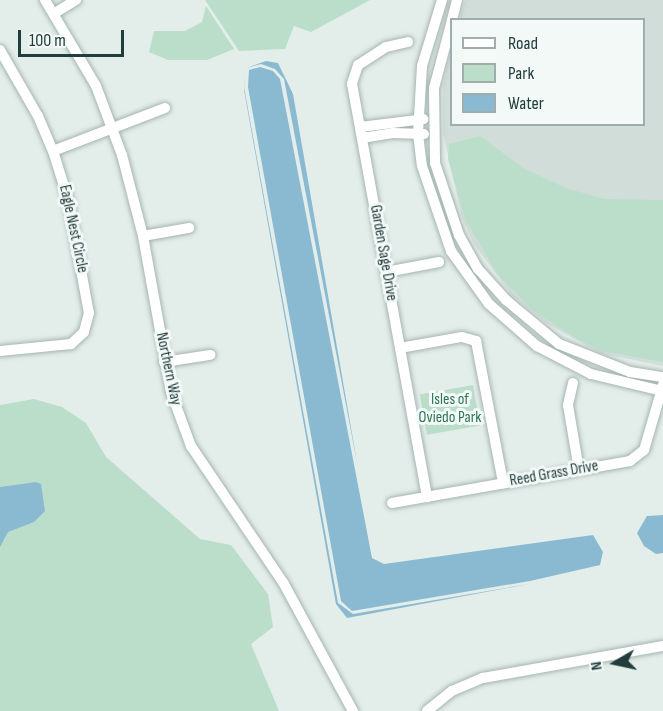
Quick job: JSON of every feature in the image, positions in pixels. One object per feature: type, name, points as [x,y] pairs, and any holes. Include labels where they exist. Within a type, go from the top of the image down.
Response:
[{"type":"street","name":"Northern Way","points":[[45,0],[79,52],[112,126],[144,236],[164,362],[178,414],[191,446],[284,584],[353,711]]},
{"type":"street","points":[[55,13],[75,0]]},
{"type":"street","points":[[442,0],[423,66],[418,134],[422,166],[440,225],[451,251],[489,304],[537,346],[564,362],[618,383],[662,389]]},
{"type":"street","points":[[452,18],[457,0]]},
{"type":"street","points":[[450,26],[439,58],[433,118],[434,135],[443,194],[459,235],[478,269],[506,300],[559,344],[630,372],[663,377]]},
{"type":"street","name":"Garden Sage Drive","points":[[408,42],[386,47],[354,72],[361,132],[427,497]]},
{"type":"street","name":"Eagle Nest Circle","points":[[0,50],[38,116],[53,151],[77,239],[88,325],[71,344],[0,351]]},
{"type":"street","points":[[53,151],[112,126],[165,108]]},
{"type":"street","points":[[361,132],[433,118]]},
{"type":"street","points":[[393,127],[418,134],[434,135]]},
{"type":"street","points":[[144,236],[189,228]]},
{"type":"street","points":[[386,272],[440,262]]},
{"type":"street","points":[[400,348],[462,337],[476,341],[503,483]]},
{"type":"street","points":[[164,362],[210,355]]},
{"type":"street","points":[[573,383],[568,405],[579,470]]},
{"type":"street","name":"Reed Grass Drive","points":[[393,503],[579,470],[638,457],[647,440],[662,389]]},
{"type":"street","points":[[427,711],[452,691],[483,678],[663,646]]},
{"type":"shaded area","points":[[465,0],[663,0],[663,366],[600,353],[546,323],[512,295],[474,244],[462,218],[443,133],[443,86],[450,53],[450,126],[645,126],[645,18],[460,18]]},
{"type":"green space","points":[[205,0],[370,0],[311,32],[294,26],[285,49],[239,51]]},
{"type":"green space","points":[[206,6],[234,49],[207,60],[168,60],[149,52],[154,31],[185,31],[202,22]]},
{"type":"green space","points":[[480,136],[523,168],[566,188],[604,199],[663,200],[663,362],[602,351],[572,336],[534,311],[497,274],[465,219],[448,159],[449,144]]},
{"type":"green space","name":"Isles of Oviedo Park","points":[[473,385],[480,425],[427,435],[420,394]]},
{"type":"green space","points":[[34,399],[62,407],[86,423],[106,457],[200,539],[231,545],[268,594],[273,627],[251,644],[279,711],[0,711],[0,405]]},
{"type":"water","points":[[266,61],[278,63],[293,94],[358,468],[284,79],[275,69],[261,64],[246,68]]},
{"type":"water","points":[[260,67],[273,71],[280,79],[372,558],[384,564],[593,535],[603,552],[600,565],[530,581],[352,611],[341,601],[248,87],[249,70]]},
{"type":"water","points":[[244,88],[338,603],[353,614],[529,584],[347,618],[336,604]]},
{"type":"water","points":[[36,482],[41,484],[45,511],[34,522],[8,532],[0,547],[0,487]]},
{"type":"water","points":[[663,515],[663,553],[656,554],[644,546],[637,533],[647,516]]}]
